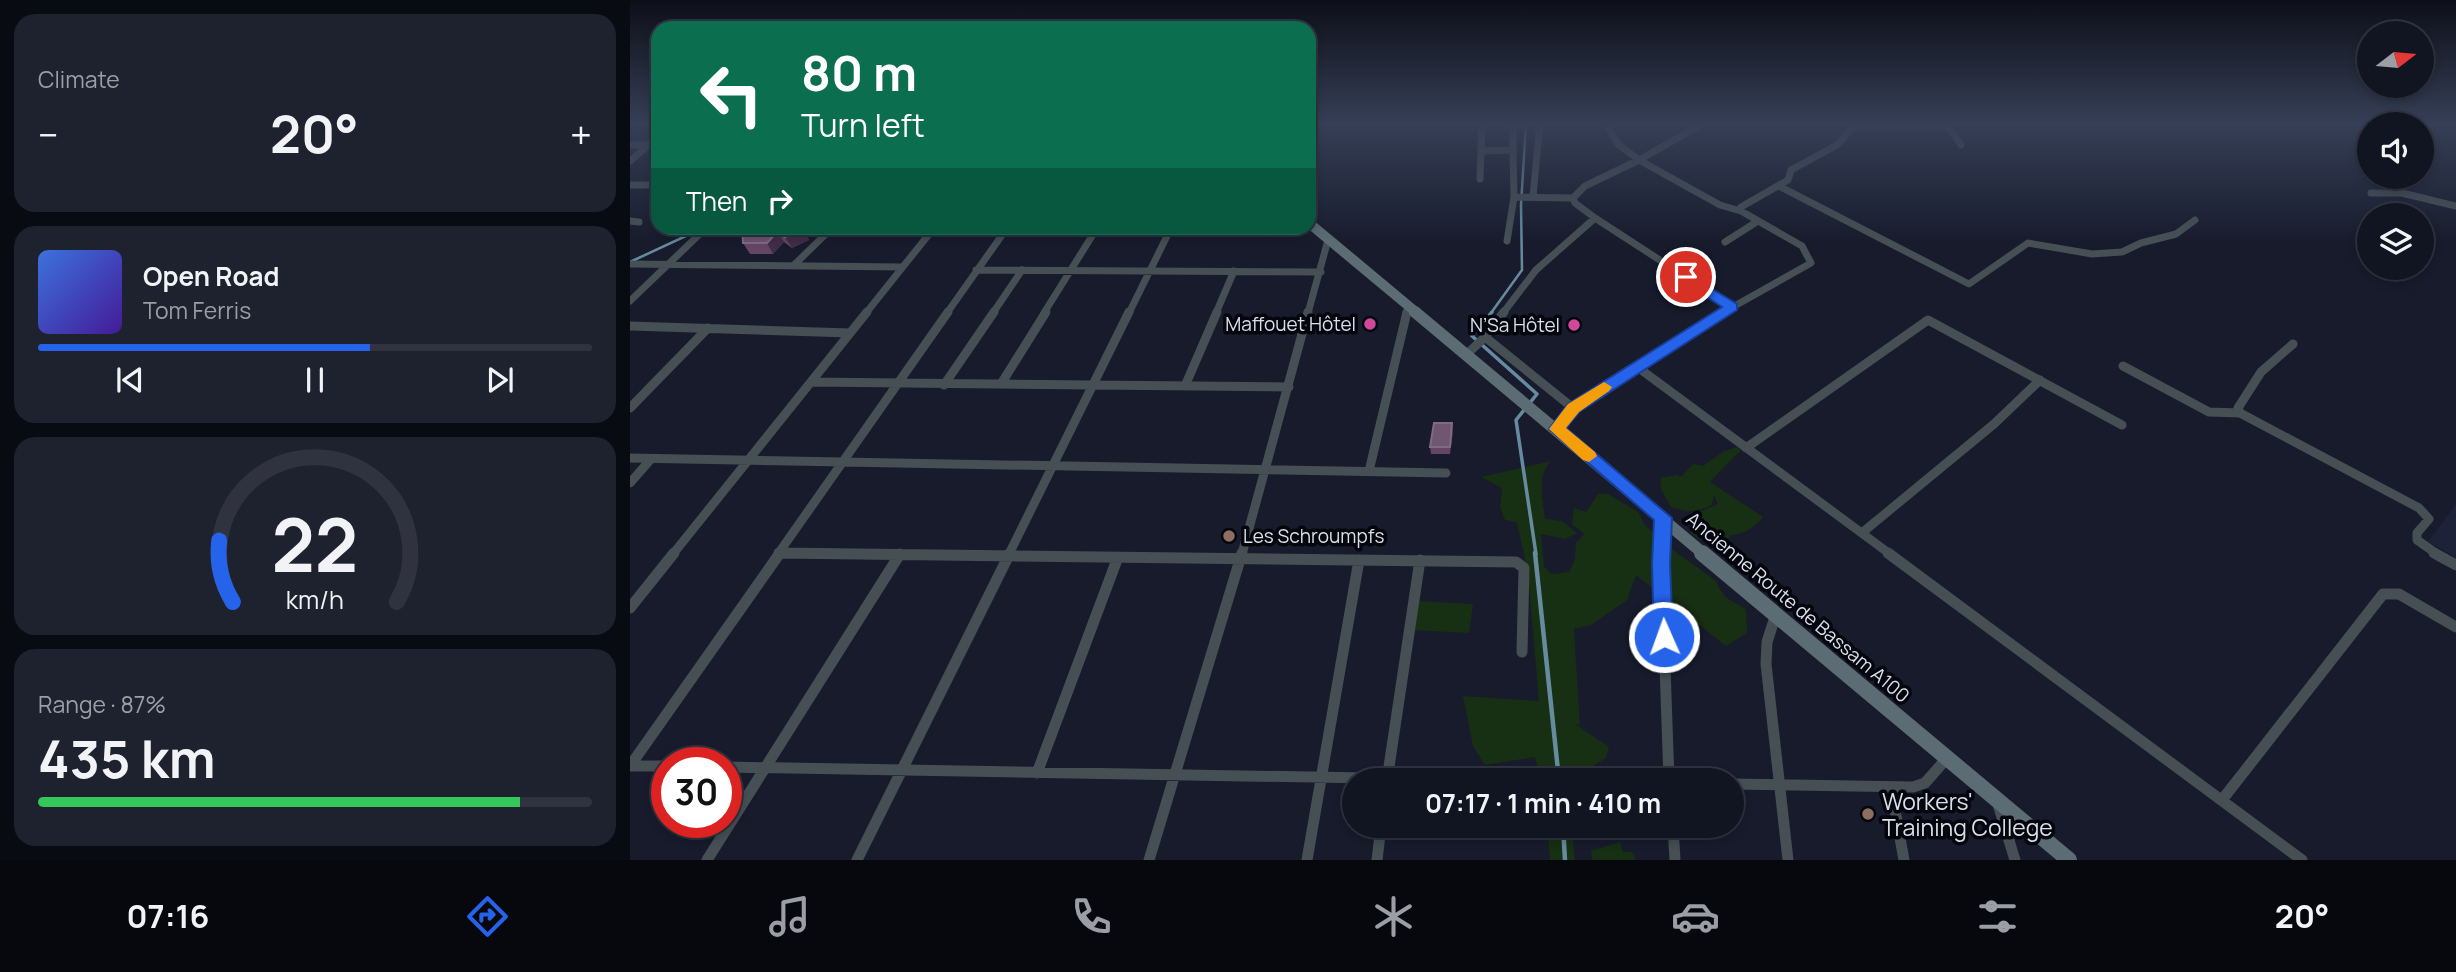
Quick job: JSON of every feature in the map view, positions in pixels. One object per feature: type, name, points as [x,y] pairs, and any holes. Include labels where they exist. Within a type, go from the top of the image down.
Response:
[{"type":"main road","name":"Ancienne Route de Bassam A100","points":[[1316,231],[1557,429],[2069,860]]},
{"type":"street","points":[[1480,179],[1481,163]]},
{"type":"street","points":[[1507,241],[1514,197],[1513,163]]},
{"type":"street","points":[[1533,196],[1536,163]]},
{"type":"street","points":[[1573,198],[1585,186],[1632,163]]},
{"type":"street","points":[[1557,429],[1573,408],[1636,366],[1732,307],[1811,263],[1802,246],[1741,211],[1720,205],[1645,163]]},
{"type":"street","points":[[1741,211],[1741,207],[1788,180],[1791,170],[1803,163]]},
{"type":"street","points":[[630,185],[651,185]]},
{"type":"street","points":[[1779,186],[1969,284],[2028,243],[2092,254],[2122,252],[2141,243],[2176,234],[2195,220]]},
{"type":"street","points":[[2371,193],[2402,193],[2456,206]]},
{"type":"street","points":[[1514,197],[1573,198],[1595,218],[1732,307]]},
{"type":"street","points":[[1466,355],[1485,337],[1536,270],[1595,218]]},
{"type":"street","points":[[630,221],[639,222]]},
{"type":"street","points":[[1725,242],[1758,222]]},
{"type":"street","points":[[630,300],[699,235]]},
{"type":"street","points":[[794,265],[824,235]]},
{"type":"street","points":[[630,608],[928,235]]},
{"type":"street","points":[[651,766],[630,766],[1002,235]]},
{"type":"street","points":[[1001,384],[1092,235]]},
{"type":"street","points":[[857,860],[1167,235]]},
{"type":"street","points":[[1149,860],[1240,560],[1328,240]]},
{"type":"street","points":[[630,264],[902,267]]},
{"type":"street","points":[[976,270],[1321,272]]},
{"type":"street","points":[[944,384],[1022,270]]},
{"type":"street","points":[[1185,386],[1234,271]]},
{"type":"street","points":[[1369,471],[1408,307]]},
{"type":"street","points":[[1746,448],[1928,320],[2122,425]]},
{"type":"street","points":[[630,326],[850,333]]},
{"type":"street","points":[[630,408],[709,328]]},
{"type":"street","points":[[1485,337],[1573,408]]},
{"type":"street","points":[[2240,413],[2238,408],[2247,386],[2273,359],[2293,344]]},
{"type":"street","points":[[1636,366],[2302,860]]},
{"type":"street","points":[[2123,366],[2209,412],[2240,413],[2419,508],[2429,519],[2417,533],[2417,540],[2424,547],[2456,565]]},
{"type":"street","points":[[1863,532],[1994,424],[2040,380]]},
{"type":"street","points":[[811,382],[1289,387]]},
{"type":"street","points":[[630,458],[1446,473]]},
{"type":"street","points":[[630,483],[651,459]]},
{"type":"street","points":[[1663,518],[1661,564],[1670,768]]},
{"type":"street","points":[[779,553],[1420,560],[1521,564],[1524,568],[1522,652]]},
{"type":"street","points":[[707,860],[900,554]]},
{"type":"street","points":[[1037,773],[1118,557]]},
{"type":"street","points":[[1307,860],[1359,560]]},
{"type":"street","points":[[1390,768],[1420,560]]},
{"type":"street","points":[[2222,800],[2383,594],[2399,594],[2456,627]]},
{"type":"street","points":[[1776,614],[1767,642],[1766,664],[1788,860]]},
{"type":"street","points":[[1744,784],[1913,787],[1925,783],[1947,758]]},
{"type":"street","points":[[742,767],[1342,778]]},
{"type":"street","points":[[1891,788],[1904,860]]},
{"type":"street","points":[[1996,798],[2015,860]]},
{"type":"street","points":[[1377,860],[1380,838]]},
{"type":"street","points":[[1673,838],[1675,860]]},
{"type":"shaded area","points":[[2456,504],[2456,557],[2428,542]]},
{"type":"green space","points":[[1737,447],[1741,450],[1710,482],[1763,517],[1749,530],[1731,535],[1723,545],[1714,548],[1690,533],[1698,521],[1687,517],[1718,504],[1714,495],[1712,505],[1692,511],[1677,509],[1671,507],[1660,487],[1661,478],[1676,475],[1681,477],[1693,464],[1703,466],[1724,451]]},
{"type":"green space","points":[[1551,461],[1542,481],[1545,519],[1562,521],[1577,533],[1565,539],[1541,534],[1544,567],[1552,574],[1569,572],[1575,559],[1576,543],[1584,534],[1572,524],[1574,508],[1586,512],[1598,494],[1608,494],[1638,512],[1645,525],[1669,547],[1715,580],[1725,597],[1746,609],[1747,633],[1726,646],[1636,575],[1627,600],[1591,625],[1574,629],[1580,725],[1575,724],[1609,747],[1606,758],[1591,767],[1537,768],[1535,757],[1485,765],[1473,746],[1463,696],[1539,701],[1528,574],[1517,522],[1505,520],[1500,507],[1502,488],[1481,477]]},
{"type":"green space","points":[[1417,601],[1473,604],[1469,633],[1411,630]]},
{"type":"green space","points":[[1548,838],[1572,838],[1575,860],[1550,860]]},
{"type":"green space","points":[[1620,842],[1623,852],[1632,852],[1636,860],[1592,860],[1591,851]]},
{"type":"building","points":[[742,235],[774,235],[767,243],[743,243]]},
{"type":"building","points":[[1434,423],[1452,423],[1450,447],[1430,447]]},
{"type":"waterway","points":[[1491,313],[1522,270],[1524,163]]},
{"type":"waterway","points":[[630,262],[688,235]]},
{"type":"waterway","points":[[1492,312],[1472,336],[1537,394],[1516,420],[1536,554]]},
{"type":"waterway","points":[[1535,553],[1558,768]]},
{"type":"waterway","points":[[1564,838],[1565,860]]},
{"type":"slow traffic","points":[[1589,456],[1557,429],[1573,408],[1604,387]]},
{"type":"place","name":"Maffouet Hôtel","points":[[1370,324]]},
{"type":"place","name":"N’Sa Hôtel","points":[[1574,325]]},
{"type":"place","name":"Les Schroumpfs","points":[[1229,536]]},
{"type":"place","name":"Workers' Training College","points":[[1868,814]]},
{"type":"route","points":[[1664,637],[1661,564],[1663,518],[1557,429],[1573,408],[1732,307],[1686,277]]}]
